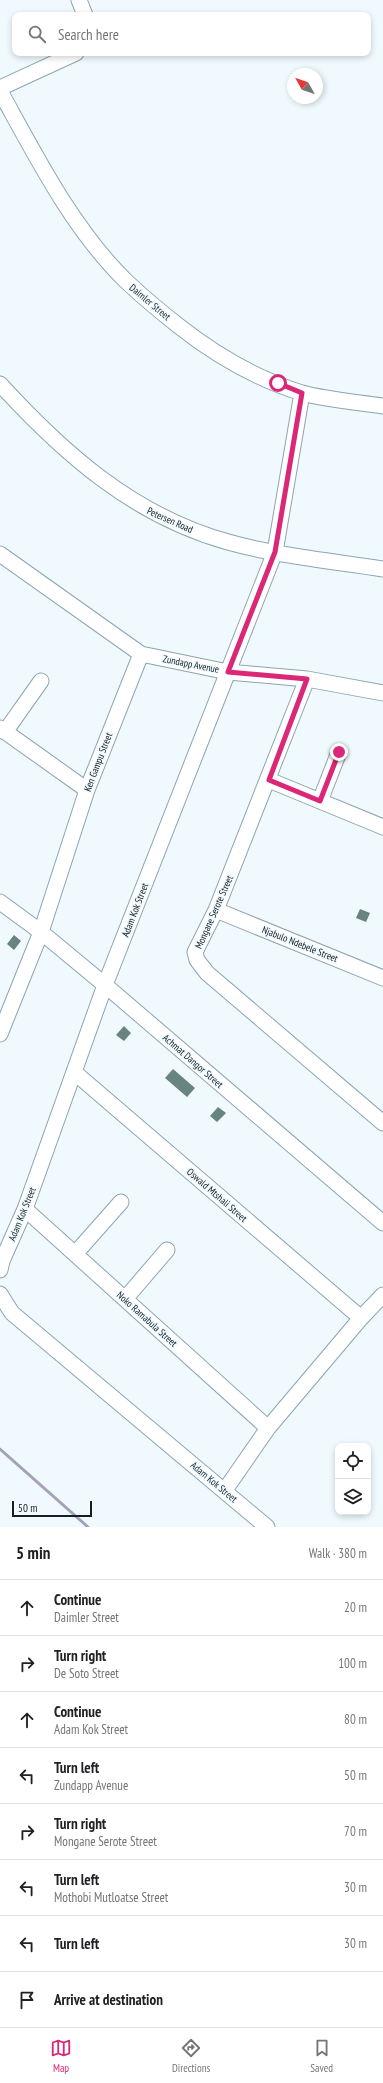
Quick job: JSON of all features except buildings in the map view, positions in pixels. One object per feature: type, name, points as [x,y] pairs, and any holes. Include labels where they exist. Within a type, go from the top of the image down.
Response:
[{"type":"street","points":[[79,0],[85,12]]},
{"type":"street","points":[[0,89],[70,56]]},
{"type":"street","name":"Daimler Street","points":[[0,89],[50,180],[86,234],[126,281],[180,327],[224,358],[250,373],[302,393],[383,406]]},
{"type":"street","name":"Petersen Road","points":[[0,384],[28,415],[70,455],[104,482],[145,509],[186,528],[212,537],[275,552],[383,570]]},
{"type":"street","name":"Adam Kok Street","points":[[0,1270],[2,1261],[25,1209],[105,985],[275,552],[302,393]]},
{"type":"street","points":[[0,554],[141,654]]},
{"type":"street","name":"Zundapp Avenue","points":[[141,654],[228,672],[307,679],[383,693]]},
{"type":"street","name":"Ken Gampu Street","points":[[0,1034],[41,932],[87,790],[141,654]]},
{"type":"street","name":"Mongane Serote Street","points":[[307,679],[269,780],[216,910],[195,952],[197,960],[207,973],[383,1123]]},
{"type":"street","points":[[41,681],[2,730],[87,790]]},
{"type":"street","points":[[320,801],[339,752]]},
{"type":"street","points":[[269,780],[383,827]]},
{"type":"street","name":"Achmat Dangor Street","points":[[0,902],[41,932],[105,985],[383,1222]]},
{"type":"street","name":"Njabulo Ndebele Street","points":[[216,910],[383,978]]},
{"type":"street","name":"Oswald Mtshali Street","points":[[74,1072],[361,1318]]},
{"type":"street","points":[[75,1254],[121,1202]]},
{"type":"street","name":"Noko Ramabula Street","points":[[25,1209],[268,1428]]},
{"type":"street","points":[[125,1300],[167,1250]]},
{"type":"street","name":"Adam Kok Street","points":[[0,1294],[12,1313],[225,1490],[267,1527]]},
{"type":"street","points":[[225,1490],[268,1428],[361,1318],[383,1295]]},
{"type":"waterway","points":[[0,1449],[88,1527]]},
{"type":"route","points":[[278,383],[302,393],[275,552],[228,672],[307,679],[269,780],[320,801],[339,752]]}]
